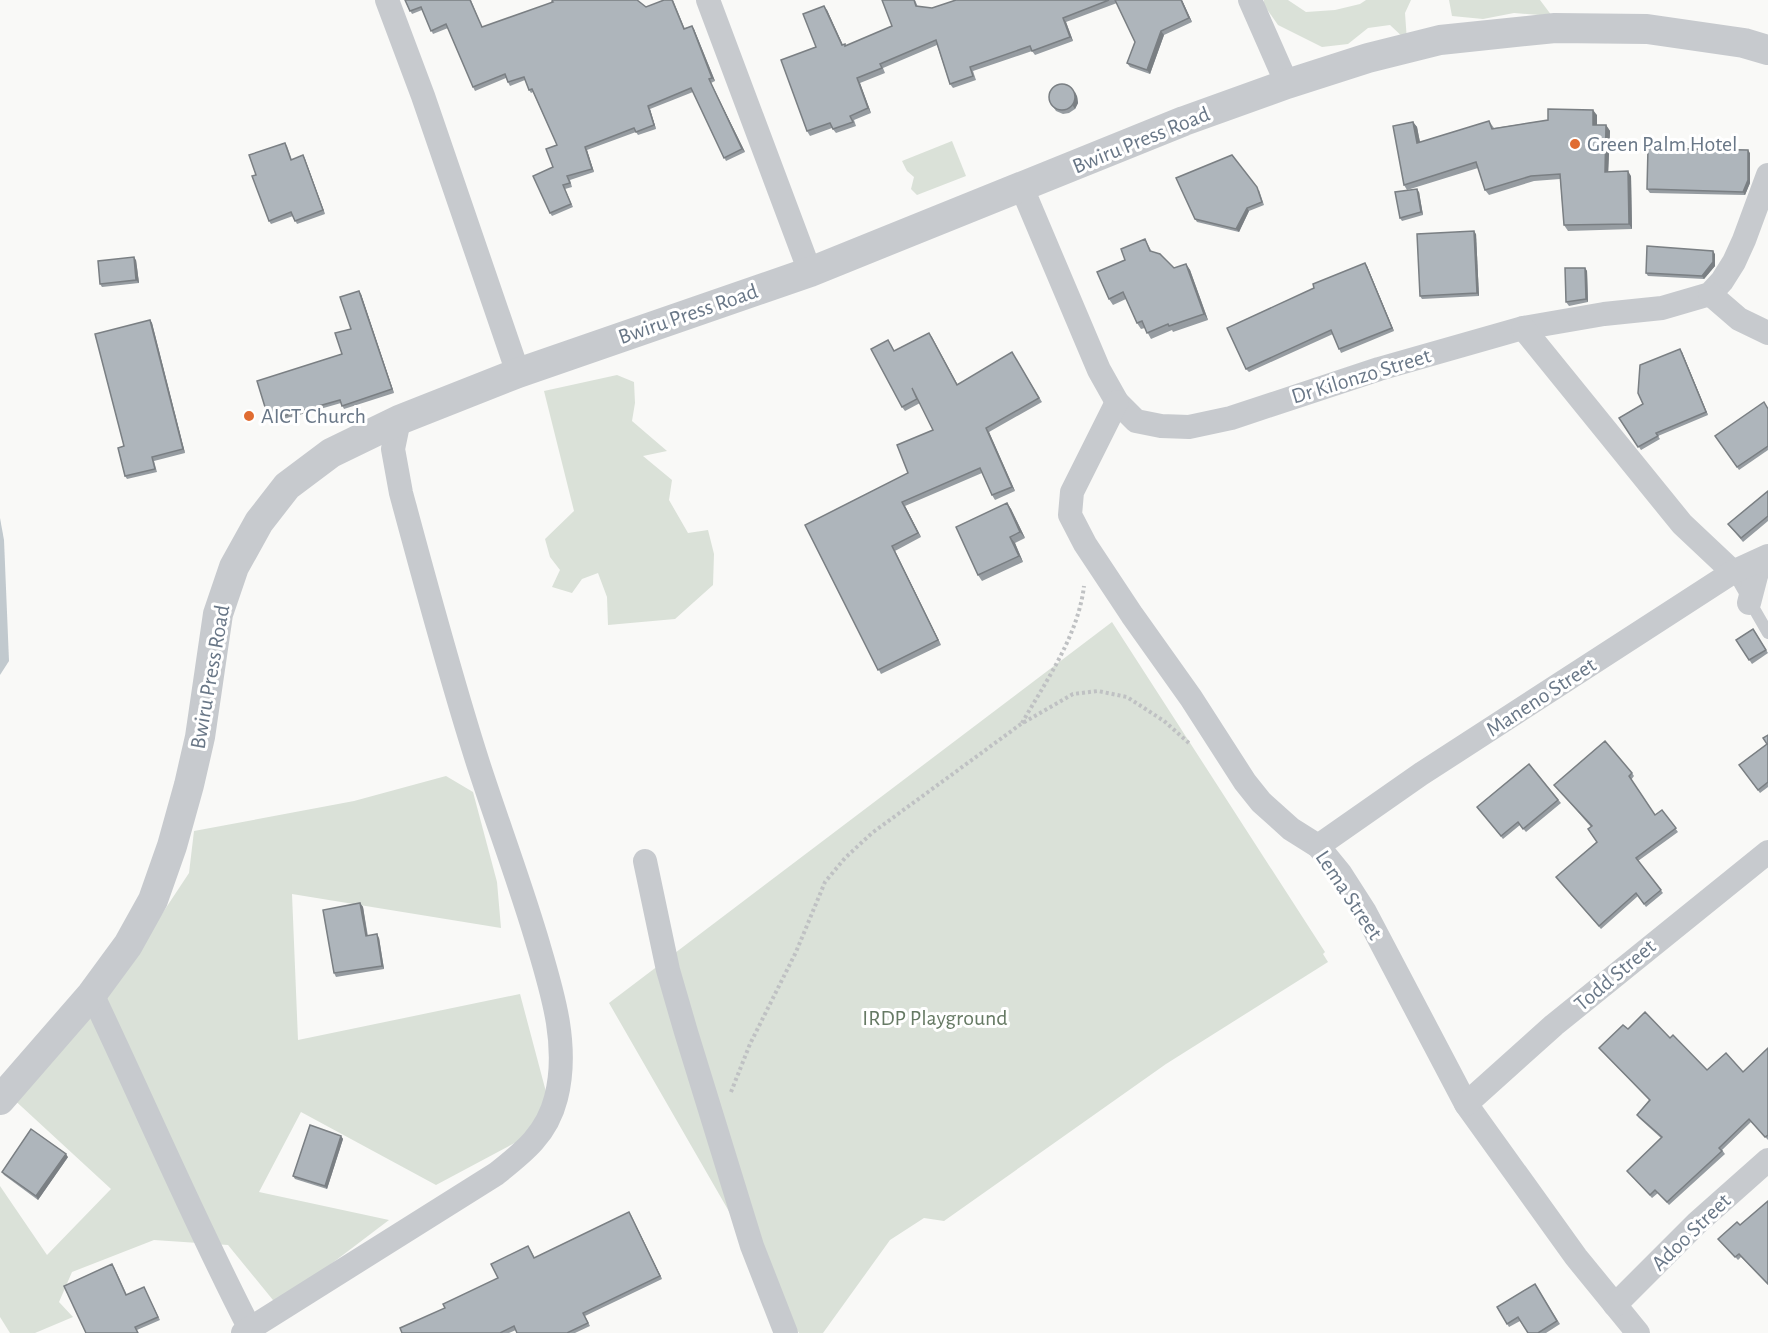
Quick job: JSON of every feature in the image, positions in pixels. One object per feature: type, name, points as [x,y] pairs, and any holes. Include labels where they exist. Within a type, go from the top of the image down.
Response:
[{"type":"street","points":[[387,0],[423,96],[518,373]]},
{"type":"street","points":[[708,0],[810,272]]},
{"type":"street","points":[[1250,0],[1287,84]]},
{"type":"street","name":"Bwiru Press Road","points":[[0,1100],[92,994],[128,945],[153,900],[172,846],[200,737],[218,614],[234,567],[259,522],[287,486],[331,453],[399,420],[518,373],[810,272],[1184,121],[1368,58],[1440,40],[1555,28],[1647,29],[1744,43],[1768,50]]},
{"type":"street","points":[[1768,175],[1734,262],[1710,294],[1739,319],[1768,333]]},
{"type":"street","name":"Dr Kilonzo Street","points":[[1022,188],[1099,370],[1117,402],[1136,421],[1161,426],[1189,427],[1231,418],[1379,369],[1523,328],[1604,314],[1662,308],[1710,294]]},
{"type":"street","points":[[1523,328],[1682,524],[1733,572]]},
{"type":"street","name":"Lema Street","points":[[1117,402],[1072,492],[1070,515],[1085,544],[1191,698],[1245,782],[1261,802],[1291,829],[1318,846],[1340,873],[1365,912],[1466,1104],[1576,1257],[1638,1333]]},
{"type":"street","points":[[92,994],[153,1122],[247,1331],[496,1174],[525,1151],[545,1128],[557,1097],[560,1061],[556,1005],[523,896],[477,760],[400,493],[393,449],[399,420]]},
{"type":"street","name":"Maneno Street","points":[[1318,846],[1421,774],[1733,572],[1768,556]]},
{"type":"street","points":[[1749,603],[1757,572],[1768,562]]},
{"type":"street","name":"Todd Street","points":[[1466,1104],[1554,1025],[1768,852]]},
{"type":"street","points":[[645,861],[668,970],[752,1246],[786,1333]]},
{"type":"street","name":"Adoo Street","points":[[1615,1305],[1697,1223],[1768,1160]]},
{"type":"lane","points":[[1733,572],[1768,633]]},
{"type":"path","points":[[1021,724],[1057,663],[1083,598],[1086,572],[1085,544]]},
{"type":"path","points":[[718,1132],[733,1085],[796,952],[825,882],[845,858],[872,833],[1021,724],[1073,694],[1098,691],[1126,697],[1164,721],[1195,748]]},
{"type":"green space","points":[[1264,0],[1288,0],[1306,12],[1335,10],[1360,4],[1366,0],[1411,0],[1405,13],[1407,41],[1390,25],[1368,28],[1348,44],[1322,47],[1278,25],[1264,5]]},
{"type":"green space","points":[[1449,0],[1540,0],[1552,16],[1514,13],[1483,19],[1452,16]]},
{"type":"green space","points":[[952,141],[966,176],[917,195],[911,189],[914,177],[907,171],[902,161]]},
{"type":"green space","points":[[617,375],[634,382],[635,403],[632,421],[667,451],[643,456],[672,480],[669,500],[688,533],[708,530],[714,554],[713,585],[675,619],[608,625],[607,597],[598,573],[582,579],[572,593],[552,587],[560,570],[550,557],[545,539],[574,511],[544,391]]},
{"type":"green space","name":"IRDP Playground","points":[[1112,622],[1325,952],[1323,954],[1328,962],[1166,1064],[944,1221],[924,1218],[890,1240],[823,1333],[799,1333],[609,1003]]},
{"type":"green space","points":[[446,776],[473,792],[497,882],[501,928],[292,894],[298,1040],[520,994],[554,1122],[436,1185],[301,1112],[259,1192],[389,1220],[277,1305],[228,1245],[154,1240],[72,1272],[59,1302],[73,1317],[35,1333],[10,1333],[0,1317],[0,1186],[47,1255],[111,1189],[9,1095],[144,941],[189,873],[194,831],[354,801]]},
{"type":"shaded area","points":[[0,518],[4,540],[9,661],[0,675]]},
{"type":"building","points":[[405,0],[470,0],[482,27],[553,2],[553,0],[637,0],[646,7],[664,0],[672,0],[684,29],[692,26],[712,78],[709,79],[742,149],[724,158],[691,88],[648,106],[654,125],[636,132],[634,128],[585,147],[592,169],[567,176],[570,183],[563,185],[571,204],[550,213],[533,176],[553,167],[546,149],[557,145],[532,89],[529,90],[524,77],[508,82],[505,74],[473,87],[446,24],[431,31],[421,7],[410,11]]},
{"type":"building","points":[[882,0],[914,0],[916,6],[932,8],[956,0],[1109,0],[1063,18],[1070,37],[1032,51],[1030,46],[970,67],[973,76],[950,84],[936,40],[880,64],[882,68],[857,78],[868,108],[850,116],[853,122],[833,129],[830,123],[807,131],[781,60],[816,47],[803,14],[824,6],[842,45],[845,44],[845,46],[892,26]]},
{"type":"building","points":[[1115,0],[1181,0],[1189,18],[1161,31],[1147,70],[1127,63],[1135,42]]},
{"type":"building","points":[[1062,84],[1071,88],[1075,97],[1071,106],[1062,110],[1053,106],[1049,97],[1053,88]]},
{"type":"building","points":[[1548,109],[1593,110],[1593,125],[1606,125],[1605,172],[1628,171],[1629,224],[1564,225],[1560,174],[1531,176],[1485,190],[1476,162],[1404,185],[1393,126],[1413,122],[1417,143],[1489,121],[1492,129],[1548,120]]},
{"type":"building","points":[[285,143],[291,160],[303,155],[323,210],[295,221],[291,212],[269,221],[252,176],[256,175],[249,155]]},
{"type":"building","points":[[1648,148],[1748,150],[1748,180],[1743,192],[1647,189]]},
{"type":"building","points":[[1232,155],[1257,187],[1262,202],[1247,208],[1236,229],[1195,219],[1176,178]]},
{"type":"building","points":[[1417,189],[1421,212],[1400,218],[1395,192]]},
{"type":"building","points":[[1474,231],[1477,293],[1420,296],[1417,234]]},
{"type":"building","points":[[1145,239],[1150,251],[1160,254],[1174,268],[1186,264],[1204,314],[1169,326],[1168,324],[1147,333],[1142,321],[1137,323],[1123,292],[1109,299],[1097,272],[1125,260],[1121,249]]},
{"type":"building","points":[[1647,246],[1713,251],[1713,262],[1702,276],[1646,273]]},
{"type":"building","points":[[134,257],[136,280],[100,284],[98,261]]},
{"type":"building","points":[[1365,263],[1392,328],[1339,349],[1331,330],[1246,369],[1227,328],[1314,288],[1313,284]]},
{"type":"building","points":[[1565,268],[1585,268],[1586,299],[1566,302]]},
{"type":"building","points":[[359,291],[392,389],[342,406],[340,400],[269,420],[257,381],[342,354],[335,333],[351,329],[340,297]]},
{"type":"building","points":[[150,320],[183,449],[152,457],[155,469],[125,476],[118,448],[124,446],[95,334]]},
{"type":"building","points":[[929,333],[957,385],[1012,352],[1039,398],[986,428],[1012,487],[992,495],[980,468],[902,502],[918,533],[892,546],[938,640],[878,670],[805,525],[908,473],[897,445],[933,430],[912,388],[917,399],[902,407],[871,349],[888,340],[894,351]]},
{"type":"building","points":[[1680,349],[1706,412],[1656,433],[1658,436],[1638,447],[1619,418],[1643,404],[1638,393],[1640,365]]},
{"type":"building","points":[[1764,402],[1768,409],[1768,446],[1737,467],[1715,436]]},
{"type":"building","points":[[1768,491],[1768,516],[1741,538],[1728,524]]},
{"type":"building","points":[[1007,503],[1020,532],[1010,537],[1019,556],[978,575],[956,527]]},
{"type":"building","points":[[1753,629],[1766,650],[1749,660],[1736,640]]},
{"type":"building","points":[[1768,735],[1768,782],[1758,790],[1739,765],[1767,744],[1763,738]]},
{"type":"building","points":[[1605,741],[1632,773],[1629,776],[1655,815],[1662,810],[1676,828],[1636,858],[1661,890],[1644,904],[1636,893],[1599,926],[1556,877],[1597,842],[1588,829],[1592,826],[1554,785]]},
{"type":"building","points":[[1529,764],[1558,800],[1523,829],[1518,822],[1501,836],[1477,807]]},
{"type":"building","points":[[360,903],[366,936],[377,934],[382,966],[334,973],[323,910]]},
{"type":"building","points":[[1645,1012],[1670,1038],[1673,1035],[1707,1070],[1726,1053],[1743,1072],[1768,1048],[1768,1135],[1765,1137],[1749,1119],[1719,1148],[1722,1151],[1667,1202],[1655,1190],[1650,1195],[1627,1171],[1662,1137],[1637,1115],[1650,1100],[1599,1048],[1623,1025],[1628,1029]]},
{"type":"building","points":[[310,1125],[341,1136],[325,1186],[293,1176]]},
{"type":"building","points":[[31,1129],[66,1154],[36,1196],[2,1172]]},
{"type":"building","points":[[1768,1201],[1768,1284],[1739,1254],[1735,1257],[1718,1239],[1737,1222],[1740,1225]]},
{"type":"building","points":[[629,1212],[660,1276],[583,1313],[588,1323],[567,1333],[517,1333],[514,1326],[500,1333],[402,1333],[400,1328],[445,1308],[443,1304],[498,1278],[491,1264],[528,1246],[534,1258]]},
{"type":"building","points":[[112,1264],[126,1295],[144,1287],[158,1317],[135,1327],[138,1333],[86,1333],[64,1286]]},
{"type":"building","points":[[1535,1284],[1557,1321],[1538,1333],[1528,1333],[1518,1317],[1507,1324],[1497,1307]]},
{"type":"place","name":"Green Palm Hotel","points":[[1575,144]]},
{"type":"place","name":"AICT Church","points":[[249,416]]}]
